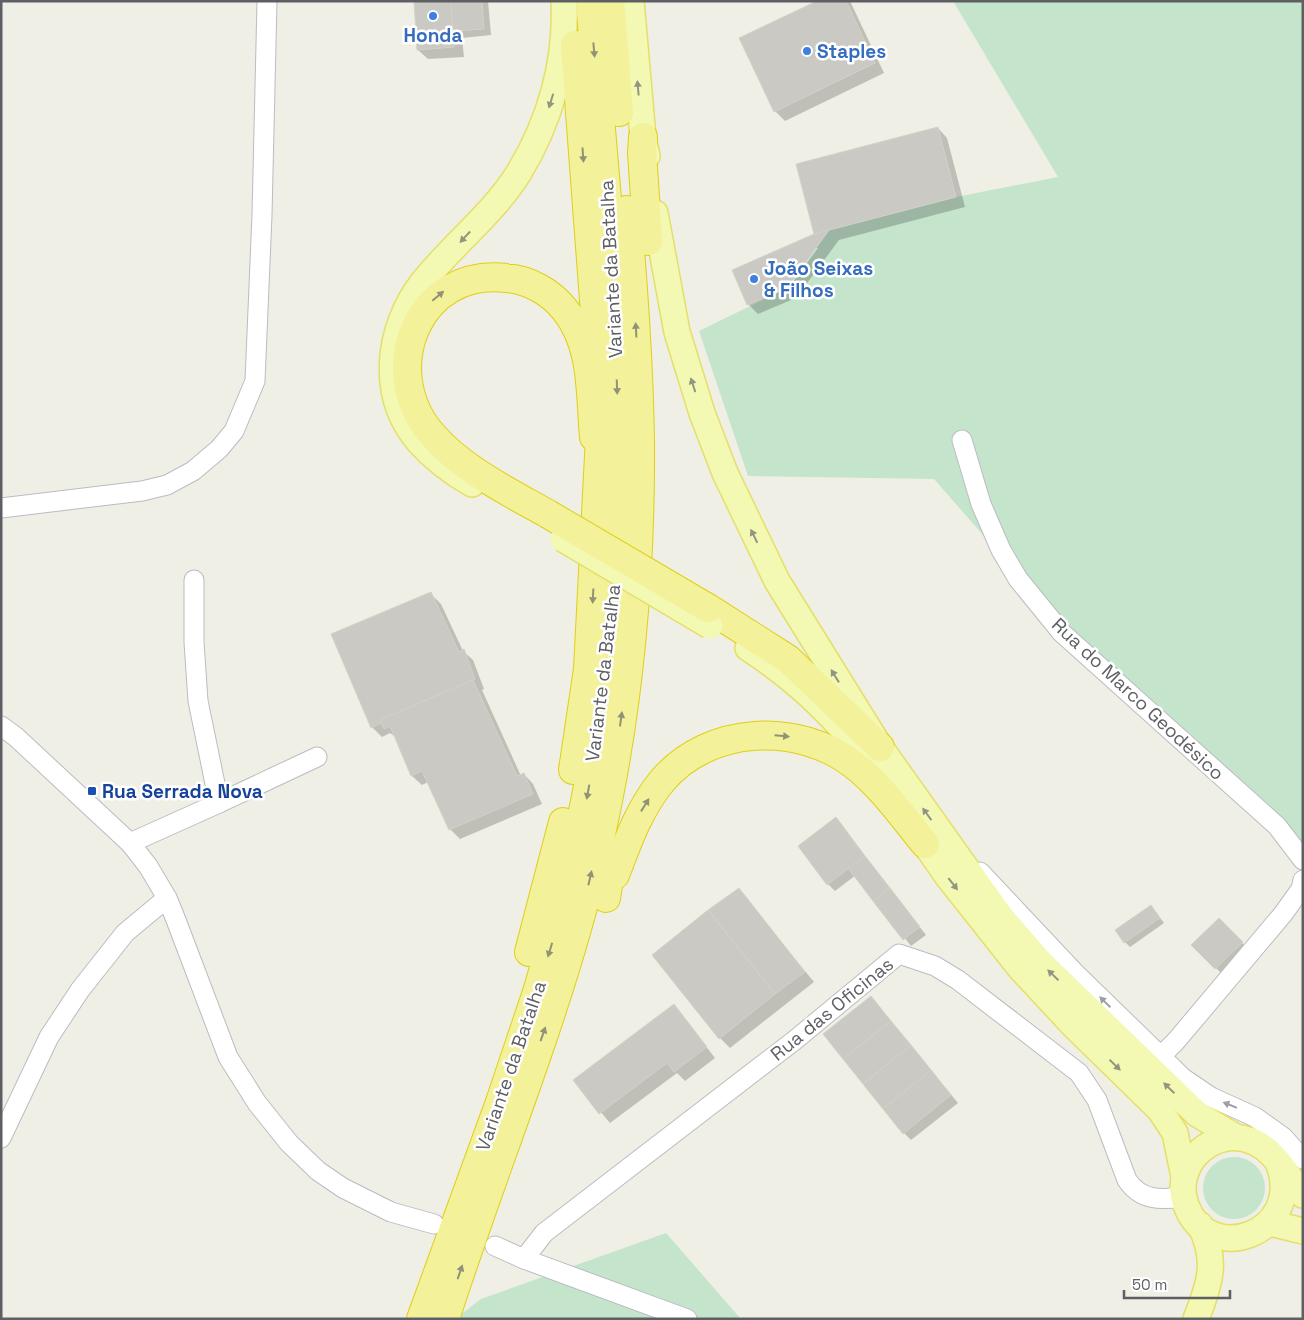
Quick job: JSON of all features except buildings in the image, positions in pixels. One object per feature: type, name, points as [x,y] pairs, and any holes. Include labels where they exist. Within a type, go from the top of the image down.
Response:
[{"type":"highway","points":[[445,1224],[457,1201],[540,914],[572,773],[588,669],[601,418],[572,1]]},
{"type":"highway","name":"Variante da Batalha","points":[[421,1319],[445,1224],[534,1001],[566,894],[599,733],[606,688],[613,616],[619,458],[610,234],[590,1]]},
{"type":"highway","name":"Variante da Batalha","points":[[444,1319],[500,1163],[584,906],[614,768],[626,681],[638,536],[640,445],[634,308],[610,1]]},
{"type":"highway","points":[[606,898],[615,842],[638,732],[655,545],[656,372],[642,153],[643,136]]},
{"type":"highway","points":[[599,477],[586,354],[576,327],[566,310],[541,289],[516,279],[477,277],[461,282],[432,300],[420,318],[410,345],[408,377],[416,410],[430,432],[450,452],[546,521],[709,617],[788,659],[880,747]]},
{"type":"highway","points":[[500,1163],[530,1113],[564,1032],[606,898],[639,814],[663,780],[682,762],[717,744],[752,736],[789,737],[808,740],[840,756],[868,777],[937,844]]},
{"type":"main road","points":[[546,521],[461,478],[419,442],[398,405],[392,375],[392,355],[405,311],[416,292],[438,265],[508,189],[539,135],[553,96],[561,62],[564,37],[564,1]]},
{"type":"main road","points":[[631,1],[643,136],[677,332],[702,413],[725,473],[777,581],[880,747],[937,844],[969,904],[1032,980],[1160,1110],[1175,1134],[1190,1212],[1207,1238],[1212,1258],[1208,1288],[1196,1319]]},
{"type":"main road","points":[[709,617],[791,679],[833,718],[937,844],[1041,963],[1197,1114],[1236,1137]]},
{"type":"main road","points":[[1184,1187],[1192,1158],[1216,1140],[1236,1137],[1266,1137],[1271,1154],[1303,1195]]},
{"type":"main road","points":[[1200,1225],[1222,1237],[1248,1236],[1260,1231],[1270,1223],[1283,1200],[1284,1182],[1279,1165]]},
{"type":"main road","points":[[1270,1223],[1303,1231]]},
{"type":"main road","points":[[1208,1288],[1248,1236]]},
{"type":"street","points":[[1,508],[142,492],[167,485],[193,471],[219,449],[234,430],[255,381],[262,215],[267,1]]},
{"type":"street","name":"Rua do Marco Geodésico","points":[[962,440],[981,504],[1001,550],[1018,579],[1062,633],[1277,826],[1303,860]]},
{"type":"street","points":[[194,580],[194,642],[198,701],[219,802]]},
{"type":"street","points":[[1,726],[16,737],[130,843],[148,866],[167,898],[228,1057],[244,1084],[278,1130],[312,1166],[343,1188],[385,1209],[445,1224]]},
{"type":"street","points":[[130,843],[317,757]]},
{"type":"street","points":[[937,844],[983,875],[1075,973],[1161,1056],[1201,1091],[1246,1112],[1266,1137],[1290,1144],[1303,1159]]},
{"type":"street","points":[[1161,1056],[1176,1041],[1283,914],[1301,889],[1303,880]]},
{"type":"street","points":[[1,1138],[49,1037],[80,990],[125,933],[167,898]]},
{"type":"street","name":"Rua das Oficinas","points":[[524,1259],[544,1233],[795,1040],[899,954],[935,966],[958,980],[1079,1073],[1097,1100],[1127,1180],[1134,1191],[1162,1200],[1184,1187]]},
{"type":"street","points":[[496,1246],[524,1259],[687,1319]]},
{"type":"green space","points":[[953,1],[1303,1],[1303,848],[1066,630],[934,479],[748,476],[699,331],[787,288],[829,230],[956,197],[1058,177]]},
{"type":"green space","points":[[1234,1157],[1246,1159],[1256,1166],[1263,1176],[1265,1188],[1263,1200],[1256,1210],[1246,1217],[1234,1219],[1222,1217],[1212,1210],[1205,1200],[1203,1188],[1205,1176],[1212,1166],[1222,1159]]},
{"type":"green space","points":[[666,1233],[741,1319],[455,1319],[481,1299]]},
{"type":"place","name":"Honda","points":[[433,16]]},
{"type":"place","name":"Staples","points":[[807,51]]},
{"type":"place","name":"João Seixas & Filhos","points":[[754,279]]},
{"type":"place","name":"Rua Serrada Nova","points":[[92,791]]}]
